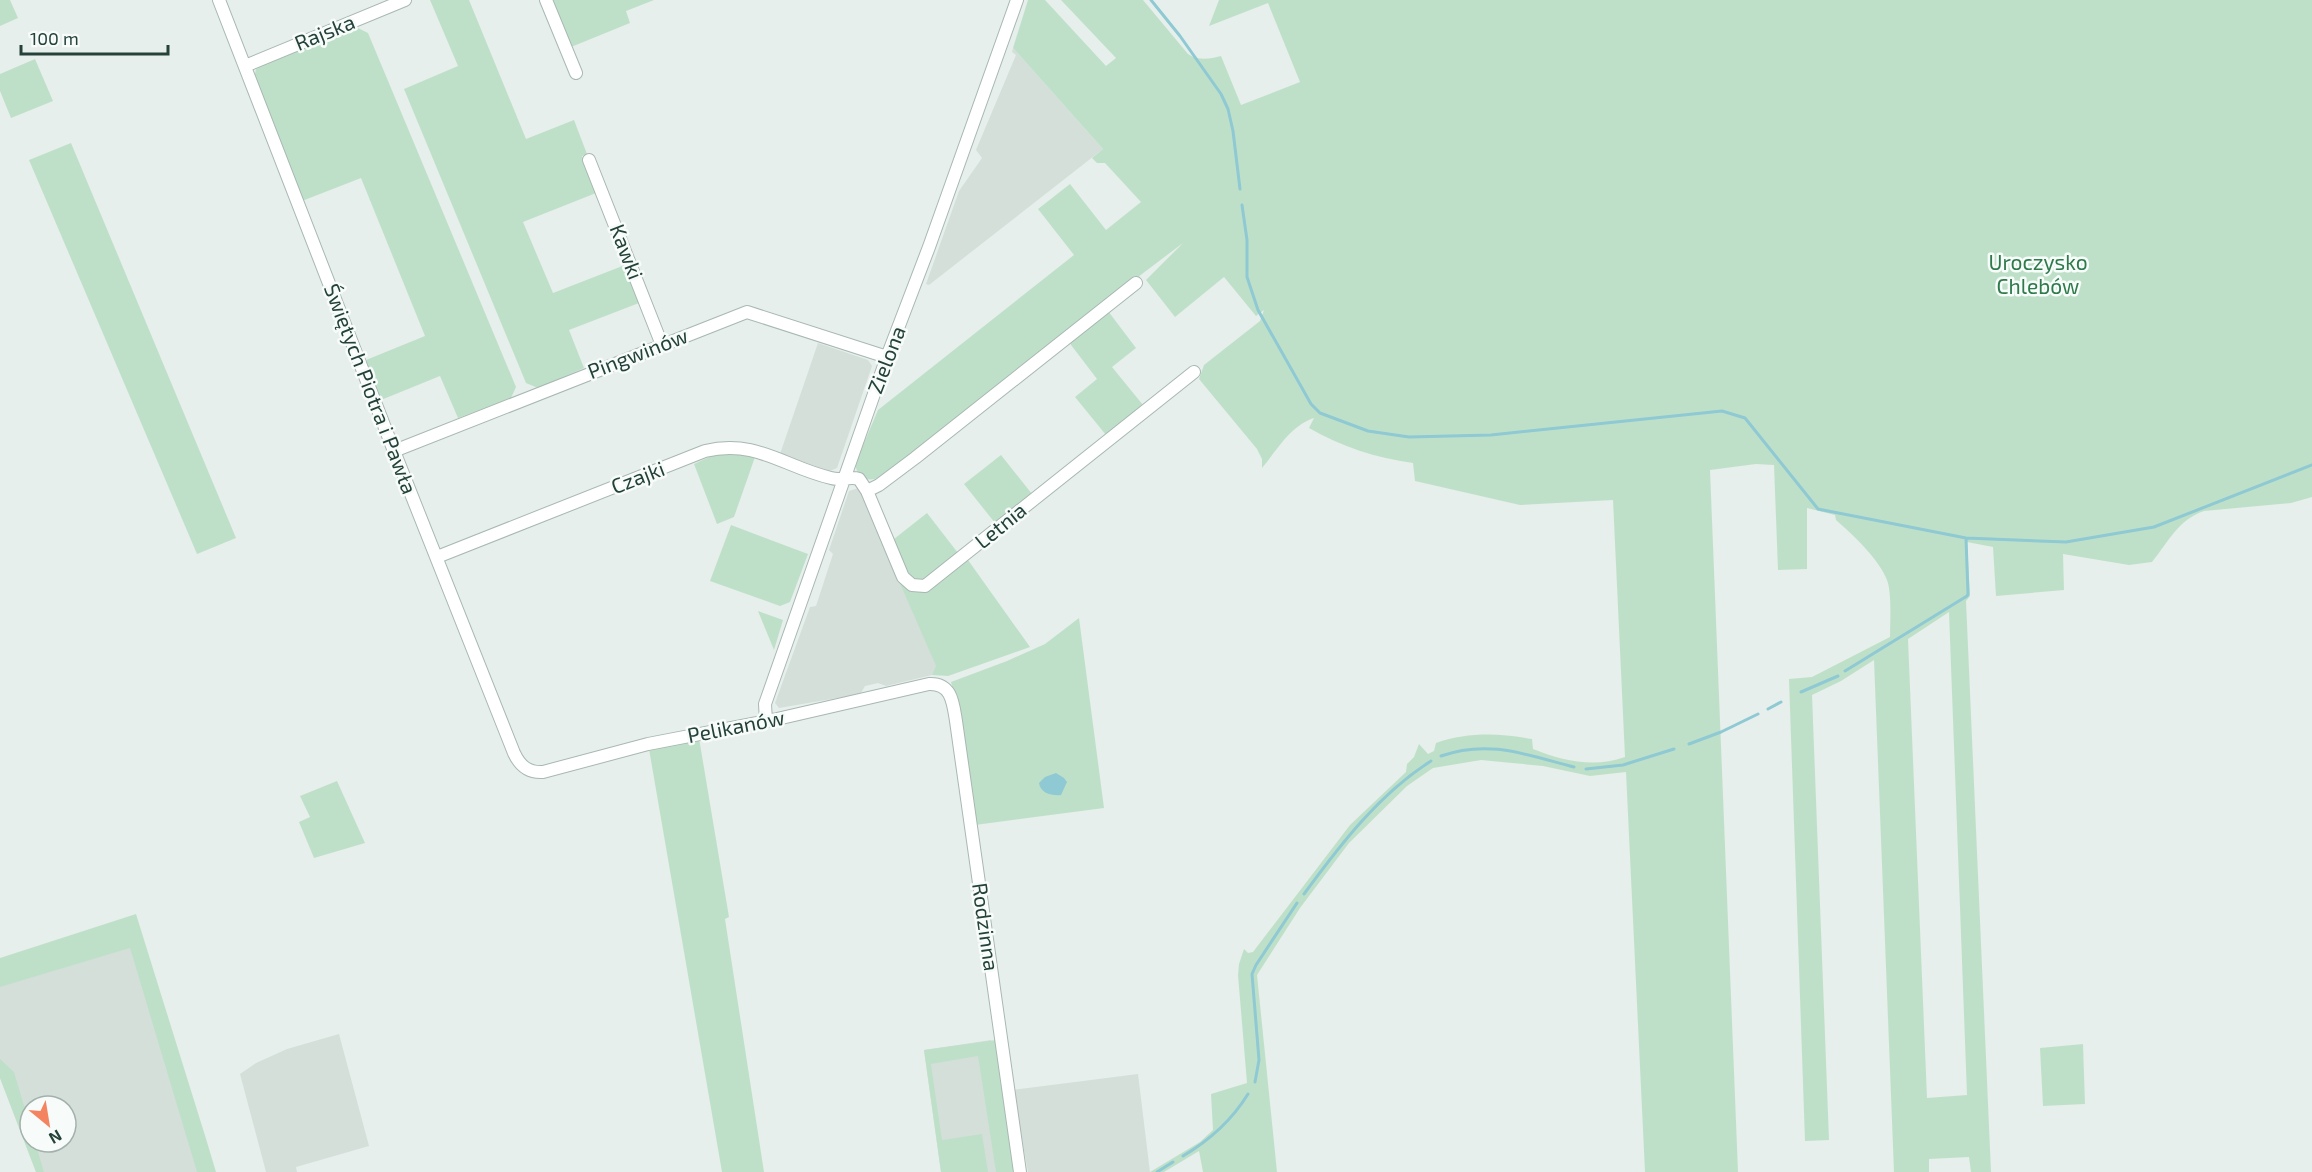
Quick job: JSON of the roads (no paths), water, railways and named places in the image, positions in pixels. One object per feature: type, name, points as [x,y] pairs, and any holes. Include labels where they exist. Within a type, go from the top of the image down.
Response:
[{"type":"street","name":"Świętych Piotra i Pawła","points":[[219,0],[514,753],[519,763],[531,772]]},
{"type":"street","name":"Rajska","points":[[245,66],[405,0]]},
{"type":"street","points":[[546,0],[576,73]]},
{"type":"street","name":"Zielona","points":[[766,721],[765,704],[843,478],[929,248],[1017,0]]},
{"type":"street","name":"Kawki","points":[[589,160],[662,345]]},
{"type":"street","points":[[843,478],[859,479],[867,491],[879,485],[1136,283]]},
{"type":"street","name":"Pingwinów","points":[[394,451],[747,312],[887,357]]},
{"type":"street","name":"Letnia","points":[[867,491],[903,577],[917,587],[925,586],[1194,372]]},
{"type":"street","name":"Czajki","points":[[437,557],[705,452],[725,447],[746,448],[831,478],[843,478]]},
{"type":"street","name":"Pelikanów","points":[[531,772],[543,772],[648,744],[766,721],[925,684],[933,683],[942,686]]},
{"type":"street","name":"Rodzinna","points":[[942,686],[949,692],[953,702],[1020,1172]]},
{"type":"water","points":[[1056,773],[1067,782],[1061,795],[1047,793],[1039,783],[1045,777]]},
{"type":"waterway","points":[[1151,0],[1221,94],[1228,109],[1233,131],[1240,189]]},
{"type":"waterway","points":[[1242,205],[1247,240],[1247,277],[1258,310],[1311,404],[1320,413],[1368,431],[1409,437],[1491,435],[1722,411],[1745,418],[1818,509],[1966,538],[2066,542],[2154,527],[2312,465]]},
{"type":"waterway","points":[[1845,671],[1967,596],[1966,538]]},
{"type":"waterway","points":[[1801,692],[1838,676]]},
{"type":"waterway","points":[[1768,709],[1781,702]]},
{"type":"waterway","points":[[1689,744],[1758,714]]},
{"type":"waterway","points":[[1441,756],[1459,751],[1492,749],[1524,754],[1574,767]]},
{"type":"waterway","points":[[1586,769],[1623,765],[1674,749]]},
{"type":"waterway","points":[[1304,894],[1346,839],[1377,805],[1412,774],[1431,761]]},
{"type":"waterway","points":[[1255,1082],[1259,1060],[1252,974],[1297,903]]},
{"type":"waterway","points":[[1183,1156],[1220,1129],[1248,1094]]},
{"type":"waterway","points":[[1157,1172],[1173,1162]]},
{"type":"park label","name":"Uroczysko Chlebów","points":[[2038,275]]}]
